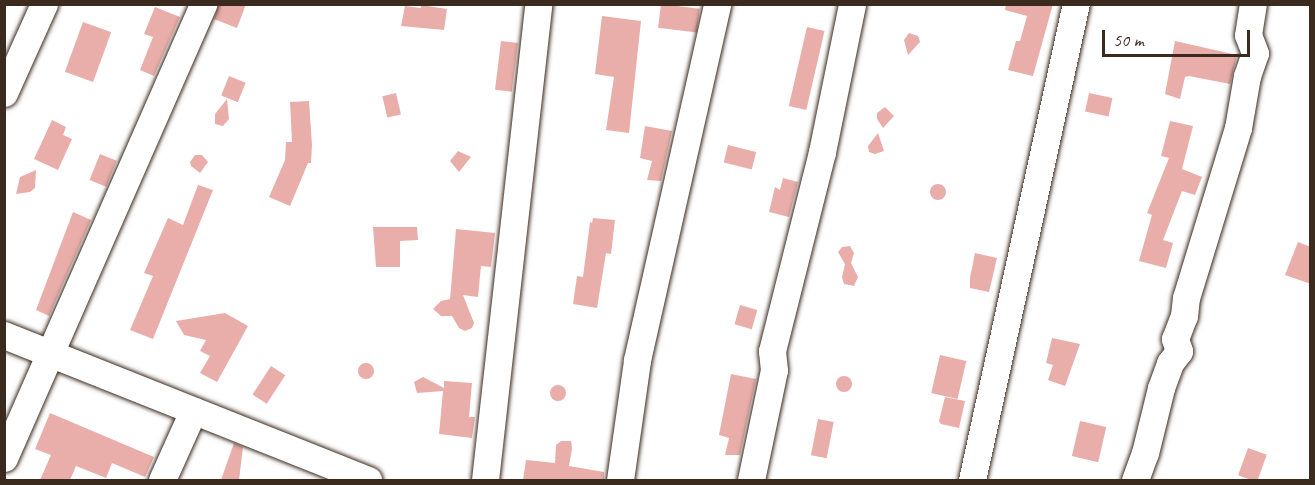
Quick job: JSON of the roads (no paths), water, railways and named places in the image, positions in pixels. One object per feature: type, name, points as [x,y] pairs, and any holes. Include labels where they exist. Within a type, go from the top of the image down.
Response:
[{"type":"street","points":[[4,93],[44,4]]},
{"type":"street","points":[[4,458],[203,4]]},
{"type":"street","points":[[485,480],[538,4]]},
{"type":"street","points":[[620,480],[637,360],[717,4]]},
{"type":"street","points":[[751,480],[774,370],[772,351],[822,152],[852,4]]},
{"type":"street","points":[[972,480],[1076,4]]},
{"type":"street","points":[[1135,480],[1145,453],[1161,388],[1170,363],[1179,351],[1176,339],[1184,316],[1186,298],[1238,128],[1247,76],[1255,53],[1248,35],[1253,4]]},
{"type":"street","points":[[4,335],[368,480]]},
{"type":"street","points":[[162,480],[193,411]]}]
